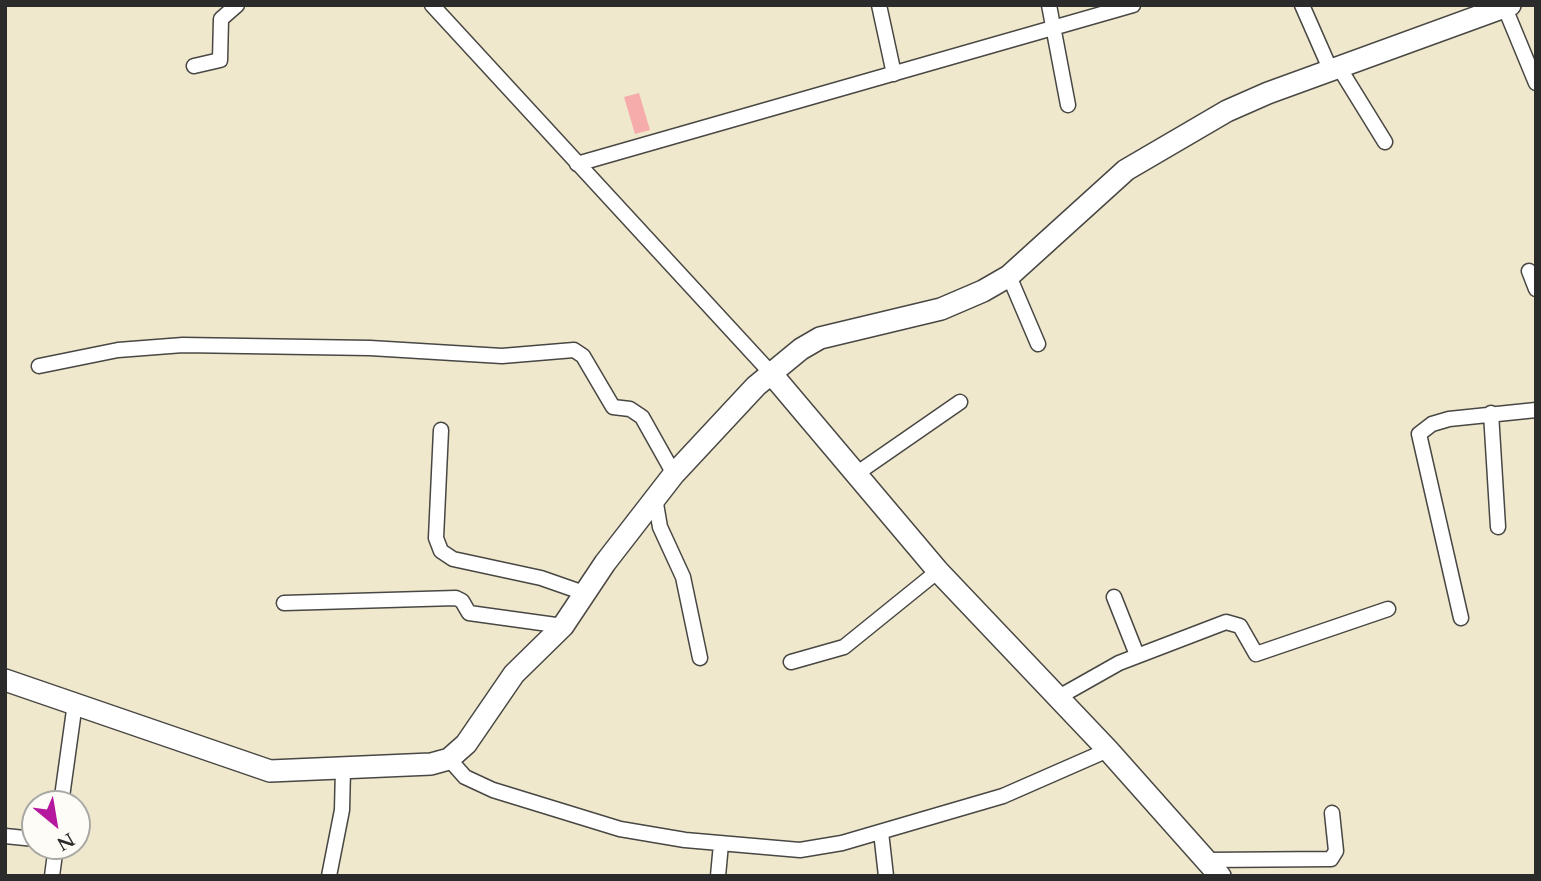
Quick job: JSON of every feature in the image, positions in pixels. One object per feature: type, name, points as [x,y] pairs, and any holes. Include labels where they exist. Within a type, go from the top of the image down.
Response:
[{"type":"street","points":[[194,66],[220,60],[221,19],[237,5]]},
{"type":"street","points":[[432,5],[770,372],[938,570],[1108,750],[1214,868],[1331,859],[1336,851],[1332,813]]},
{"type":"street","points":[[879,5],[894,74]]},
{"type":"street","points":[[1049,5],[1068,104]]},
{"type":"street","points":[[578,164],[1133,5]]},
{"type":"street","points":[[1302,5],[1335,70],[1385,142]]},
{"type":"street","points":[[5,680],[254,768],[282,772],[431,764],[449,759],[466,744],[514,674],[563,626],[584,593],[655,498],[716,426],[770,372],[820,338],[941,309],[1009,276],[1140,160],[1245,102],[1507,6],[1536,83]]},
{"type":"street","points":[[1528,271],[1536,289]]},
{"type":"street","points":[[1009,276],[1038,344]]},
{"type":"street","points":[[39,366],[118,350],[183,345],[370,348],[512,356],[574,350],[583,356],[613,407],[630,410],[642,417],[674,474]]},
{"type":"street","points":[[856,474],[960,402]]},
{"type":"street","points":[[1461,618],[1419,434],[1432,424],[1449,419],[1536,410]]},
{"type":"street","points":[[1491,413],[1498,527]]},
{"type":"street","points":[[441,430],[436,538],[441,551],[453,559],[541,578],[584,593]]},
{"type":"street","points":[[655,498],[660,527],[683,577],[701,658]]},
{"type":"street","points":[[790,662],[844,647],[938,570]]},
{"type":"street","points":[[1114,597],[1137,655]]},
{"type":"street","points":[[284,603],[456,598],[462,601],[469,613],[563,626]]},
{"type":"street","points":[[1057,698],[1137,655],[1226,622],[1240,626],[1256,654],[1388,608]]},
{"type":"street","points":[[63,790],[75,703]]},
{"type":"street","points":[[449,759],[465,777],[510,796],[620,829],[720,844],[800,850],[880,832],[1012,793],[1108,750]]},
{"type":"street","points":[[329,876],[342,810],[343,769]]},
{"type":"street","points":[[880,832],[886,876]]},
{"type":"street","points":[[718,876],[720,844]]},
{"type":"building","points":[[639,93],[650,130],[635,134],[624,97]]}]
